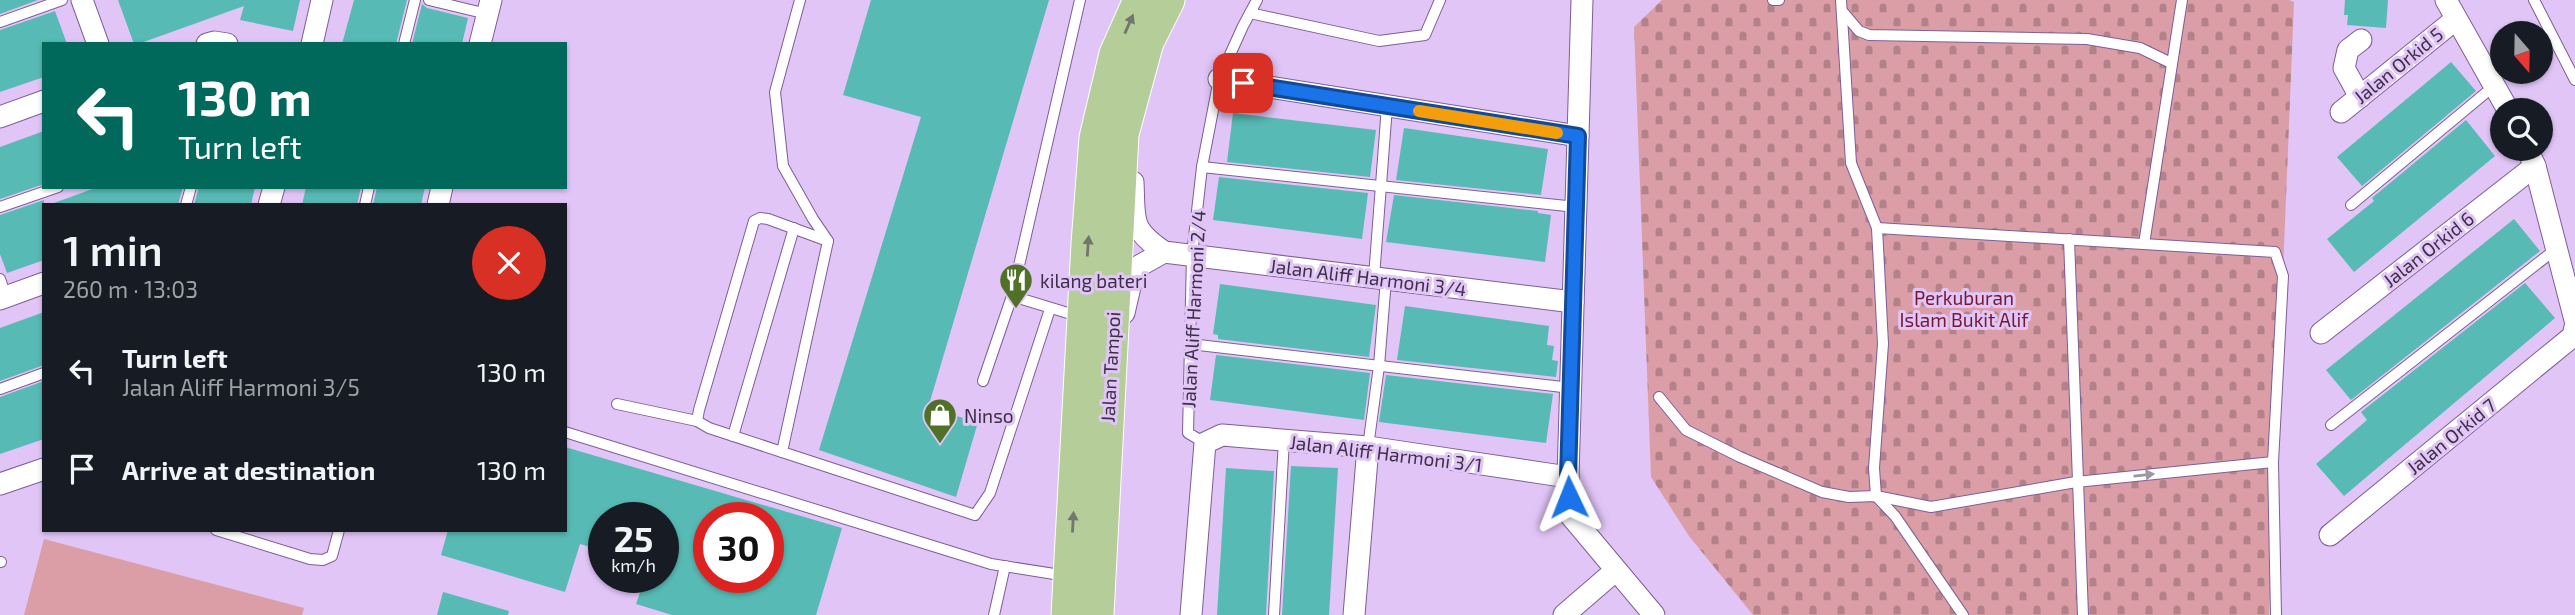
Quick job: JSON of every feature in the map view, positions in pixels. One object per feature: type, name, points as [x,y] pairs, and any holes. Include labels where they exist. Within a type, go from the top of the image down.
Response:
[{"type":"main road","name":"Jalan Tampoi","points":[[1068,615],[1096,138],[1116,54],[1140,0]]},
{"type":"main road","name":"Jalan Tampoi","points":[[1097,615],[1122,134],[1147,42],[1168,0]]},
{"type":"street","points":[[82,0],[97,42]]},
{"type":"street","points":[[312,42],[322,0]]},
{"type":"street","points":[[1582,0],[1568,477],[1571,516],[1654,615]]},
{"type":"street","points":[[480,42],[489,7]]},
{"type":"street","points":[[2451,9],[2501,98]]},
{"type":"street","name":"Jalan Orkid 5","points":[[2341,112],[2451,9]]},
{"type":"street","points":[[2360,96],[2344,68],[2348,50],[2361,40]]},
{"type":"street","points":[[1110,369],[1130,287],[1139,266],[1165,252],[1144,239],[1135,222],[1133,163],[1139,73]]},
{"type":"street","points":[[1219,79],[1578,136]]},
{"type":"street","points":[[0,117],[42,102]]},
{"type":"street","name":"Jalan Orkid 6","points":[[2321,333],[2527,161]]},
{"type":"street","points":[[2532,161],[2574,328]]},
{"type":"street","name":"Jalan Aliff Harmoni 3/4","points":[[1165,252],[1573,302]]},
{"type":"street","points":[[2,291],[42,283]]},
{"type":"street","name":"Jalan Orkid 7","points":[[2330,535],[2574,328]]},
{"type":"street","name":"Jalan Aliff Harmoni 3/1","points":[[1205,443],[1222,435],[1368,447],[1568,477]]},
{"type":"street","points":[[1191,615],[1205,443]]},
{"type":"street","points":[[1354,615],[1368,447]]},
{"type":"street","points":[[0,484],[42,470]]},
{"type":"street","points":[[1564,615],[1615,571]]},
{"type":"lane","points":[[0,22],[62,0]]},
{"type":"lane","points":[[404,42],[415,0]]},
{"type":"lane","points":[[429,0],[489,7]]},
{"type":"lane","points":[[782,452],[828,241],[783,166],[775,92],[800,0]]},
{"type":"lane","points":[[983,381],[1012,296],[1080,0]]},
{"type":"lane","name":"Jalan Aliff Harmoni 2/4","points":[[1205,443],[1188,433],[1191,255],[1202,167],[1219,79],[1257,0]]},
{"type":"lane","points":[[1250,13],[1379,41],[1425,35],[1440,0]]},
{"type":"lane","points":[[1773,0],[1779,0]]},
{"type":"lane","points":[[2144,244],[2182,0]]},
{"type":"lane","points":[[2534,0],[2575,80]]},
{"type":"lane","points":[[1841,5],[1858,31],[1869,35],[2087,39],[2140,48],[2171,62]]},
{"type":"lane","points":[[1841,5],[1852,163],[1877,228],[1882,344],[1874,468],[1876,496],[1895,516],[1963,615]]},
{"type":"lane","points":[[2351,205],[2494,86]]},
{"type":"lane","points":[[1368,447],[1379,366],[1381,188],[1387,106]]},
{"type":"lane","points":[[1202,167],[1576,207]]},
{"type":"lane","points":[[0,207],[52,189]]},
{"type":"lane","points":[[697,421],[754,221],[760,218],[828,241]]},
{"type":"lane","points":[[733,436],[794,228]]},
{"type":"lane","points":[[1877,228],[2275,252],[2283,275],[2273,462],[2276,615]]},
{"type":"lane","points":[[2069,240],[2083,615]]},
{"type":"lane","points":[[2331,425],[2556,249]]},
{"type":"lane","points":[[1012,296],[1084,318]]},
{"type":"lane","points":[[617,404],[697,421],[733,436],[975,515],[990,493],[1049,309]]},
{"type":"lane","points":[[1190,344],[1571,388]]},
{"type":"lane","points":[[0,388],[42,374]]},
{"type":"lane","points":[[1659,397],[1686,430],[1740,457],[1822,492],[1849,497],[1876,496],[1931,507],[2076,482],[2273,462]]},
{"type":"lane","points":[[567,433],[991,564],[1070,576]]},
{"type":"lane","points":[[1274,615],[1283,440]]},
{"type":"lane","points":[[223,532],[323,560],[332,556],[338,532]]},
{"type":"lane","points":[[994,615],[1005,566]]},
{"type":"green space","name":"Perkuburan Islam Bukit Alif","points":[[1662,0],[2294,2],[2269,615],[1753,615],[1689,536],[1651,477],[1634,27]]},
{"type":"green space","points":[[44,539],[304,608],[302,615],[24,615]]},
{"type":"building","points":[[0,0],[38,0],[0,14]]},
{"type":"building","points":[[118,0],[300,0],[293,31],[240,20],[244,6],[144,42],[133,42]]},
{"type":"building","points":[[354,0],[407,0],[396,42],[343,42]]},
{"type":"building","points":[[871,0],[1049,0],[928,408],[978,422],[956,497],[819,450],[921,117],[843,95]]},
{"type":"building","points":[[2345,0],[2388,0],[2386,28],[2347,25],[2348,15],[2344,15]]},
{"type":"building","points":[[422,4],[427,8],[468,18],[462,42],[412,42]]},
{"type":"building","points":[[55,11],[66,42],[42,42],[42,78],[0,92],[0,30]]},
{"type":"building","points":[[2451,62],[2476,91],[2362,186],[2337,157]]},
{"type":"building","points":[[1233,113],[1376,130],[1370,177],[1227,162]]},
{"type":"building","points":[[2466,120],[2490,150],[2490,160],[2354,272],[2327,239],[2374,201],[2372,198]]},
{"type":"building","points":[[1404,128],[1548,149],[1541,195],[1396,180]]},
{"type":"building","points":[[42,132],[42,185],[0,199],[0,147]]},
{"type":"building","points":[[1219,177],[1368,193],[1362,239],[1213,220]]},
{"type":"building","points":[[92,189],[182,189],[179,203],[54,203]]},
{"type":"building","points":[[198,189],[255,189],[251,203],[195,203]]},
{"type":"building","points":[[306,189],[361,189],[357,203],[302,203]]},
{"type":"building","points":[[377,189],[425,189],[421,203],[373,203]]},
{"type":"building","points":[[1394,195],[1538,211],[1551,215],[1545,262],[1386,242]]},
{"type":"building","points":[[44,200],[42,261],[7,273],[0,254],[0,215]]},
{"type":"building","points":[[2514,219],[2540,251],[2351,400],[2326,370]]},
{"type":"building","points":[[2525,283],[2555,318],[2344,496],[2316,464],[2367,420],[2361,412]]},
{"type":"building","points":[[1220,284],[1376,305],[1369,357],[1218,339],[1218,335],[1213,334]]},
{"type":"building","points":[[1405,306],[1549,326],[1547,345],[1554,346],[1552,360],[1558,361],[1556,377],[1397,360]]},
{"type":"building","points":[[42,313],[42,366],[0,381],[0,328]]},
{"type":"building","points":[[1216,355],[1370,373],[1364,420],[1210,400]]},
{"type":"building","points":[[1386,375],[1553,394],[1546,443],[1379,422]]},
{"type":"building","points":[[42,382],[42,440],[0,454],[0,397]]},
{"type":"building","points":[[567,448],[753,502],[693,502],[693,593],[784,593],[784,511],[842,528],[816,615],[672,615],[636,604],[640,593],[679,593],[679,502],[588,502],[588,546],[580,544],[565,592],[441,555],[447,532],[567,532]]},
{"type":"building","points":[[1291,466],[1338,468],[1329,615],[1282,615]]},
{"type":"building","points":[[1226,468],[1274,471],[1266,615],[1217,615]]},
{"type":"building","points":[[443,592],[509,611],[508,615],[437,615]]},
{"type":"slow traffic","points":[[1419,111],[1557,133]]},
{"type":"place","name":"kilang bateri","points":[[1016,310]]},
{"type":"place","name":"Ninso","points":[[940,445]]},
{"type":"route","points":[[1243,83],[1578,136],[1569,497]]}]
